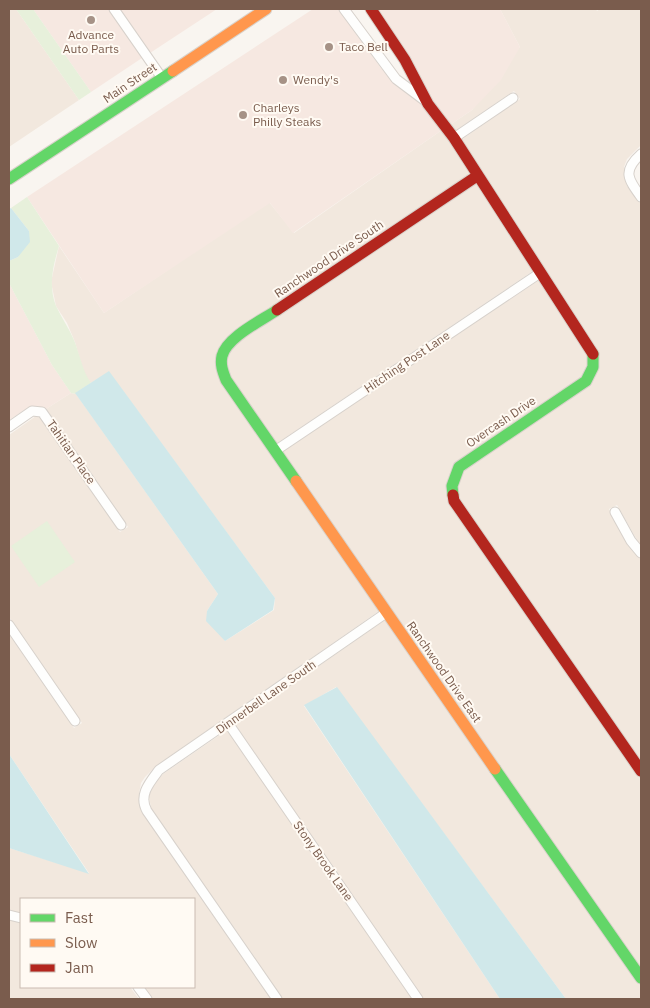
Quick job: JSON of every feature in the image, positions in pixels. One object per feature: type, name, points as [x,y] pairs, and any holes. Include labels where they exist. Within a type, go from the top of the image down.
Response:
[{"type":"street","points":[[114,9],[162,78]]},
{"type":"street","name":"Main Street","points":[[9,179],[266,9]]},
{"type":"street","name":"Overcash Drive","points":[[344,9],[396,79],[428,104]]},
{"type":"street","name":"Overcash Drive","points":[[371,9],[405,60],[428,104],[454,138],[540,273],[591,346],[594,355],[593,369],[588,378],[581,385],[459,467],[452,486],[454,501],[641,771]]},
{"type":"street","points":[[454,138],[514,98]]},
{"type":"street","points":[[641,154],[632,164],[629,174],[630,180],[641,197]]},
{"type":"street","name":"Ranchwood Drive South","points":[[226,380],[222,370],[222,357],[225,347],[235,338],[477,176]]},
{"type":"street","name":"Hitching Post Lane","points":[[275,450],[540,273]]},
{"type":"street","name":"Ranchwood Drive East","points":[[226,380],[641,978]]},
{"type":"street","name":"Tahitian Place","points":[[9,427],[32,411],[42,412],[121,525]]},
{"type":"street","points":[[616,512],[641,553]]},
{"type":"street","name":"Dinnerbell Lane South","points":[[277,999],[144,807],[144,794],[148,783],[159,770],[386,613]]},
{"type":"street","points":[[9,625],[75,721]]},
{"type":"street","name":"Stony Brook Lane","points":[[228,723],[418,999]]},
{"type":"street","points":[[139,988],[147,999]]},
{"type":"shaded area","points":[[9,9],[16,9],[79,100],[9,147]]},
{"type":"shaded area","points":[[33,9],[109,9],[142,58],[91,92]]},
{"type":"shaded area","points":[[120,9],[217,9],[150,53]]},
{"type":"shaded area","points":[[313,9],[338,9],[381,68],[394,83],[425,107],[442,130],[293,233],[270,203],[104,313],[27,197]]},
{"type":"shaded area","points":[[377,9],[500,9],[520,47],[501,80],[472,110],[450,125],[432,101]]},
{"type":"shaded area","points":[[500,9],[596,9],[597,11],[600,9],[641,9],[641,145],[627,159],[624,167],[627,186],[641,204],[641,547],[617,505],[609,509],[628,543],[641,559],[641,763],[459,499],[457,487],[463,470],[598,369],[544,270],[461,140],[520,99],[514,91],[455,131],[450,125],[472,110],[520,47]]},
{"type":"shaded area","points":[[442,130],[471,174],[232,333],[221,345],[217,356],[379,611],[156,766],[141,783],[139,794],[140,807],[143,814],[271,999],[151,999],[143,988],[195,988],[195,898],[20,898],[20,913],[9,910],[9,848],[89,873],[9,754],[9,634],[74,728],[82,723],[9,617],[9,435],[36,416],[40,417],[120,532],[128,527],[46,409],[71,393],[76,394],[218,594],[207,611],[225,641],[274,610],[275,598],[109,372],[91,383],[84,374],[75,342],[67,323],[56,306],[51,282],[59,246],[104,313],[269,202],[294,233]]},
{"type":"shaded area","points":[[476,183],[533,271],[276,444],[230,378],[227,359],[229,350],[238,342]]},
{"type":"shaded area","points":[[539,280],[586,348],[589,364],[581,377],[456,462],[450,504],[641,779],[641,970],[281,452]]},
{"type":"shaded area","points":[[9,283],[52,365],[71,393],[46,409],[42,407],[29,407],[9,420]]},
{"type":"shaded area","points":[[385,620],[641,986],[641,999],[566,999],[336,687],[304,706],[500,999],[424,999],[234,725]]},
{"type":"shaded area","points":[[227,730],[413,999],[283,999],[151,809],[149,795],[152,786],[163,774]]},
{"type":"shaded area","points":[[9,920],[20,923],[20,988],[131,988],[139,999],[9,999]]},
{"type":"green space","points":[[16,9],[33,9],[91,92],[79,100]]},
{"type":"green space","points":[[27,197],[59,246],[52,276],[52,291],[56,306],[70,331],[83,368],[91,383],[76,394],[71,393],[52,365],[9,283],[9,261],[18,257],[29,231],[11,208]]},
{"type":"green space","points":[[47,521],[75,562],[39,587],[11,546]]},
{"type":"water","points":[[11,208],[29,231],[30,242],[18,257],[9,261],[9,209]]},
{"type":"water","points":[[109,371],[275,598],[273,610],[225,641],[206,621],[207,611],[218,594],[75,393]]},
{"type":"water","points":[[337,687],[566,999],[500,999],[304,705]]},
{"type":"water","points":[[9,754],[89,874],[9,848]]},
{"type":"traffic: fast","points":[[9,179],[173,71]]},
{"type":"traffic: fast","points":[[277,310],[230,342],[221,359],[226,380],[296,481]]},
{"type":"traffic: fast","points":[[453,495],[452,486],[459,467],[586,381],[593,367],[593,354]]},
{"type":"traffic: fast","points":[[495,769],[641,978]]},
{"type":"traffic: slow","points":[[173,71],[266,9]]},
{"type":"traffic: slow","points":[[296,481],[495,769]]},
{"type":"traffic: jam","points":[[371,9],[405,60],[428,104],[454,138],[593,354]]},
{"type":"traffic: jam","points":[[277,310],[477,176]]},
{"type":"traffic: jam","points":[[453,495],[454,501],[641,771]]},
{"type":"place","name":"Advance Auto Parts","points":[[91,20]]},
{"type":"place","name":"Taco Bell","points":[[329,47]]},
{"type":"place","name":"Wendy's","points":[[283,80]]},
{"type":"place","name":"Charleys Philly Steaks","points":[[243,115]]}]
